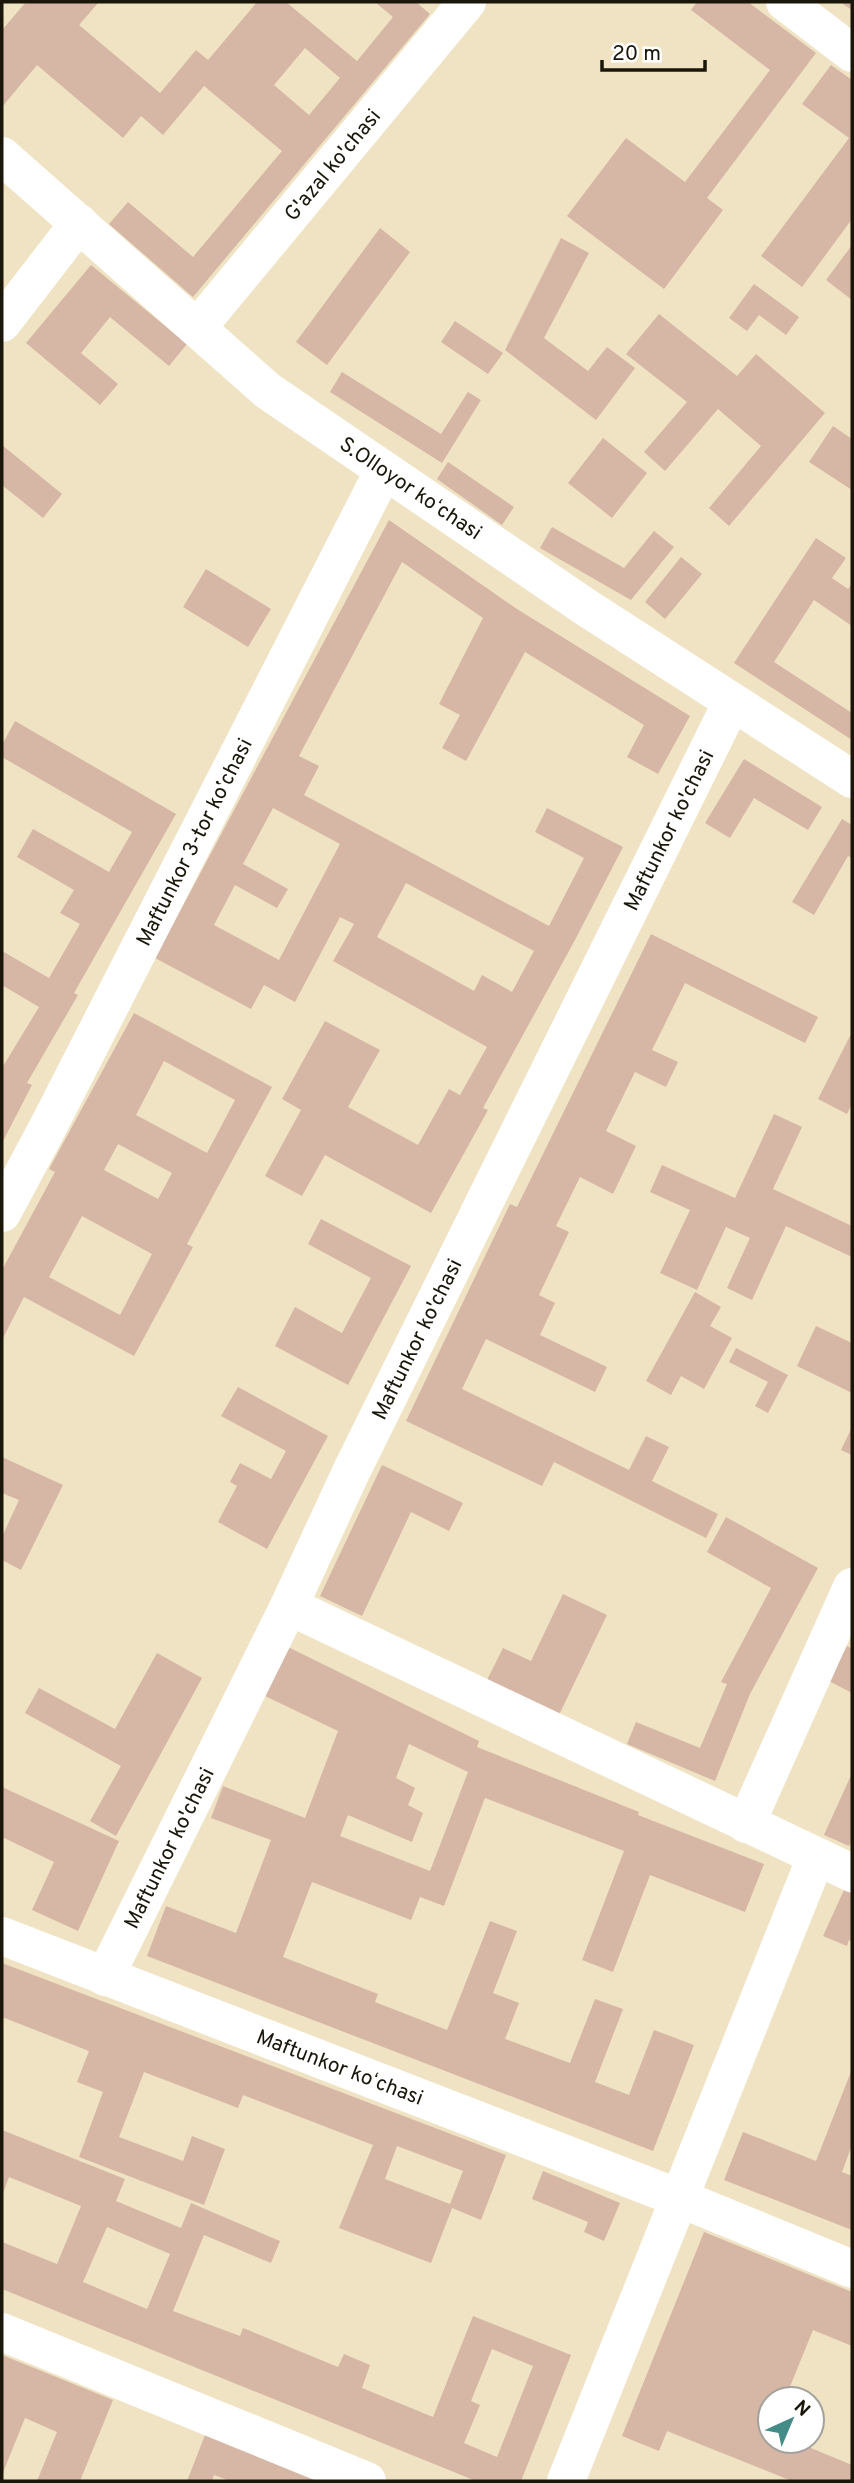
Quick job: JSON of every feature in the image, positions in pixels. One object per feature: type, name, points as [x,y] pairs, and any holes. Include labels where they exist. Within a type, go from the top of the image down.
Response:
[{"type":"street","name":"G'azal ko'chasi","points":[[197,328],[467,2]]},
{"type":"street","points":[[785,2],[852,53]]},
{"type":"street","name":"S.Olloyor koʻchasi","points":[[2,156],[268,391],[587,608],[852,779]]},
{"type":"street","points":[[2,323],[79,223]]},
{"type":"street","name":"Maftunkor 3-tor koʼchasi","points":[[2,1213],[384,470]]},
{"type":"street","name":"Maftunkor ko'chasi","points":[[105,1977],[732,702]]},
{"type":"street","points":[[746,1824],[852,1587]]},
{"type":"street","points":[[289,1606],[852,1873]]},
{"type":"street","points":[[566,2481],[816,1857]]},
{"type":"street","name":"Maftunkor koʻchasi","points":[[2,1937],[679,2198],[852,2269]]},
{"type":"street","points":[[2,2332],[367,2481]]},
{"type":"building","points":[[26,2],[99,2],[79,25],[160,93],[196,50],[208,60],[257,2],[286,2],[357,61],[393,17],[375,2],[416,2],[430,14],[193,297],[109,224],[128,202],[193,257],[282,151],[204,86],[163,135],[141,116],[123,138],[37,65],[2,107],[2,30]],"holes":[[[305,48],[340,78],[309,115],[274,85]]]},
{"type":"building","points":[[697,2],[748,2],[816,53],[707,198],[723,210],[664,289],[567,216],[626,138],[685,182],[770,70],[691,10]]},
{"type":"building","points":[[840,2],[852,2],[852,10]]},
{"type":"building","points":[[831,65],[852,80],[852,219],[802,287],[761,256],[849,138],[802,104]]},
{"type":"building","points":[[380,228],[410,252],[327,365],[296,342]]},
{"type":"building","points":[[561,238],[589,253],[544,338],[588,371],[607,347],[635,368],[596,420],[505,350]]},
{"type":"building","points":[[852,245],[852,300],[826,280]]},
{"type":"building","points":[[91,265],[187,344],[169,366],[110,317],[81,353],[118,384],[100,405],[26,343]]},
{"type":"building","points":[[754,284],[799,317],[786,335],[759,315],[747,331],[729,318]]},
{"type":"building","points":[[659,314],[737,376],[756,354],[825,413],[729,526],[709,508],[761,446],[718,409],[665,471],[644,452],[687,402],[626,354]]},
{"type":"building","points":[[455,321],[503,353],[488,374],[441,342]]},
{"type":"building","points":[[342,372],[441,434],[468,392],[481,400],[442,463],[330,392]]},
{"type":"building","points":[[833,426],[852,439],[852,490],[809,462]]},
{"type":"building","points":[[603,438],[647,473],[612,518],[568,483]]},
{"type":"building","points":[[2,445],[62,494],[43,518],[2,485]]},
{"type":"building","points":[[448,462],[514,507],[502,525],[437,479]]},
{"type":"building","points":[[389,520],[517,609],[690,716],[658,774],[627,757],[644,725],[525,652],[466,761],[442,748],[460,715],[439,704],[483,618],[402,562],[299,756],[319,766],[304,795],[549,926],[584,858],[535,832],[547,808],[623,847],[483,1108],[488,1110],[431,1213],[325,1155],[302,1196],[265,1176],[301,1110],[282,1099],[325,1021],[380,1050],[348,1107],[418,1145],[449,1089],[460,1095],[487,1047],[333,961],[354,924],[340,917],[295,1002],[264,985],[251,1009],[155,958]],"holes":[[[273,808],[340,844],[279,960],[214,925],[235,885],[277,908],[288,889],[243,864]],[[406,883],[534,951],[512,992],[482,975],[474,991],[377,937]]]},
{"type":"building","points":[[552,527],[624,568],[654,531],[674,547],[631,600],[540,548]]},
{"type":"building","points":[[816,538],[846,558],[832,578],[848,589],[852,583],[852,626],[814,600],[774,662],[852,713],[852,740],[734,663]]},
{"type":"building","points":[[681,557],[702,574],[665,619],[645,602]]},
{"type":"building","points":[[206,569],[271,609],[248,647],[183,607]]},
{"type":"building","points":[[15,721],[176,814],[74,993],[78,995],[27,1083],[32,1085],[2,1143],[2,1068],[39,1007],[2,985],[2,951],[49,978],[80,924],[60,913],[74,890],[17,857],[33,829],[109,872],[132,832],[2,757],[2,745]]},
{"type":"building","points":[[744,759],[822,807],[808,830],[754,798],[730,838],[705,823]]},
{"type":"building","points":[[842,819],[852,825],[852,858],[848,856],[814,915],[792,902]]},
{"type":"building","points":[[651,934],[818,1017],[805,1043],[685,983],[652,1050],[678,1062],[666,1087],[635,1072],[606,1131],[636,1146],[613,1194],[580,1177],[556,1226],[569,1232],[539,1295],[555,1303],[540,1335],[607,1367],[595,1392],[486,1339],[462,1389],[629,1470],[646,1436],[669,1447],[652,1481],[718,1514],[706,1538],[554,1462],[542,1486],[406,1421],[510,1204],[517,1207]]},
{"type":"building","points":[[134,1013],[272,1087],[187,1244],[193,1247],[134,1356],[24,1297],[2,1340],[2,1270],[55,1172],[49,1169]],"holes":[[[164,1061],[235,1100],[207,1153],[136,1115]],[[118,1144],[172,1173],[158,1199],[104,1170]],[[82,1216],[152,1254],[120,1315],[49,1277]]]},
{"type":"building","points":[[852,1032],[852,1104],[847,1114],[818,1099]]},
{"type":"building","points":[[774,1114],[802,1127],[773,1189],[852,1226],[852,1257],[786,1226],[752,1300],[727,1288],[750,1238],[726,1227],[697,1290],[660,1273],[690,1210],[650,1192],[662,1165],[735,1198]]},
{"type":"building","points":[[321,1219],[411,1266],[348,1385],[275,1346],[295,1307],[342,1333],[371,1278],[308,1244]]},
{"type":"building","points":[[695,1292],[721,1307],[710,1326],[732,1338],[704,1389],[681,1376],[671,1395],[646,1381]]},
{"type":"building","points":[[816,1326],[852,1343],[852,1393],[797,1366]]},
{"type":"building","points":[[736,1348],[788,1375],[768,1413],[755,1406],[768,1382],[729,1362]]},
{"type":"building","points":[[238,1387],[328,1436],[267,1549],[218,1522],[237,1486],[230,1482],[240,1463],[271,1479],[286,1451],[221,1416]]},
{"type":"building","points":[[852,1427],[852,1455],[841,1450]]},
{"type":"building","points":[[2,1457],[63,1485],[21,1570],[2,1560],[2,1537],[19,1500],[2,1493]]},
{"type":"building","points":[[382,1465],[463,1503],[449,1531],[411,1512],[362,1616],[320,1596]]},
{"type":"building","points":[[726,1517],[818,1568],[750,1694],[715,1781],[627,1744],[636,1722],[700,1748],[727,1684],[721,1682],[771,1588],[707,1552]]},
{"type":"building","points":[[563,1594],[607,1615],[559,1715],[487,1680],[503,1648],[531,1661]]},
{"type":"building","points":[[847,1646],[852,1649],[852,1693],[829,1681]]},
{"type":"building","points":[[288,1647],[479,1741],[477,1747],[639,1812],[638,1815],[764,1864],[745,1912],[650,1875],[613,1972],[582,1960],[624,1851],[485,1798],[444,1906],[420,1897],[411,1920],[312,1882],[283,1957],[378,1994],[375,2002],[447,2030],[490,1921],[517,1931],[493,1993],[519,2003],[505,2039],[570,2063],[595,1999],[623,2009],[595,2082],[629,2095],[654,2030],[694,2045],[653,2151],[147,1956],[166,1906],[236,1933],[271,1840],[211,1818],[223,1786],[305,1818],[338,1731],[265,1696]],"holes":[[[409,1744],[468,1772],[430,1871],[340,1836],[348,1815],[412,1842],[423,1813],[408,1805],[415,1788],[396,1778]]]},
{"type":"building","points":[[157,1653],[202,1678],[116,1836],[90,1821],[121,1766],[25,1713],[39,1688],[115,1729]]},
{"type":"building","points":[[852,1773],[852,1840],[849,1846],[824,1835]]},
{"type":"building","points":[[2,1787],[119,1841],[78,1931],[32,1910],[54,1862],[2,1837]]},
{"type":"building","points":[[844,1890],[852,1894],[852,1942],[849,1940],[847,1946],[823,1936]]},
{"type":"building","points":[[2,1963],[506,2155],[481,2220],[452,2208],[431,2263],[339,2228],[373,2145],[243,2095],[238,2108],[144,2072],[119,2137],[183,2161],[192,2136],[225,2149],[204,2205],[79,2157],[103,2092],[77,2082],[89,2051],[2,2017]],"holes":[[[397,2146],[463,2171],[450,2204],[385,2179]]]},
{"type":"building","points":[[852,2069],[852,2145],[842,2172],[852,2176],[852,2230],[724,2180],[743,2132],[816,2161]]},
{"type":"building","points":[[2,2130],[125,2179],[116,2201],[181,2228],[191,2203],[280,2241],[271,2263],[204,2235],[173,2311],[240,2336],[243,2328],[338,2367],[344,2354],[370,2365],[362,2388],[433,2417],[473,2316],[571,2355],[521,2481],[476,2481],[2,2289],[2,2242],[57,2264],[81,2206],[9,2177],[2,2196]],"holes":[[[107,2227],[170,2254],[147,2309],[83,2282]],[[492,2349],[533,2366],[497,2457],[464,2443],[480,2405],[471,2401]]]},
{"type":"building","points":[[543,2171],[620,2203],[604,2241],[584,2232],[588,2222],[532,2199]]},
{"type":"building","points":[[704,2232],[852,2292],[852,2346],[813,2330],[791,2385],[756,2385],[756,2455],[826,2454],[852,2465],[852,2481],[792,2481],[667,2431],[659,2451],[622,2436]]},
{"type":"building","points":[[2,2355],[113,2400],[80,2481],[37,2481],[57,2432],[25,2418],[2,2475]]},
{"type":"building","points":[[205,2435],[323,2481],[230,2481],[214,2475],[212,2481],[187,2481]]}]
